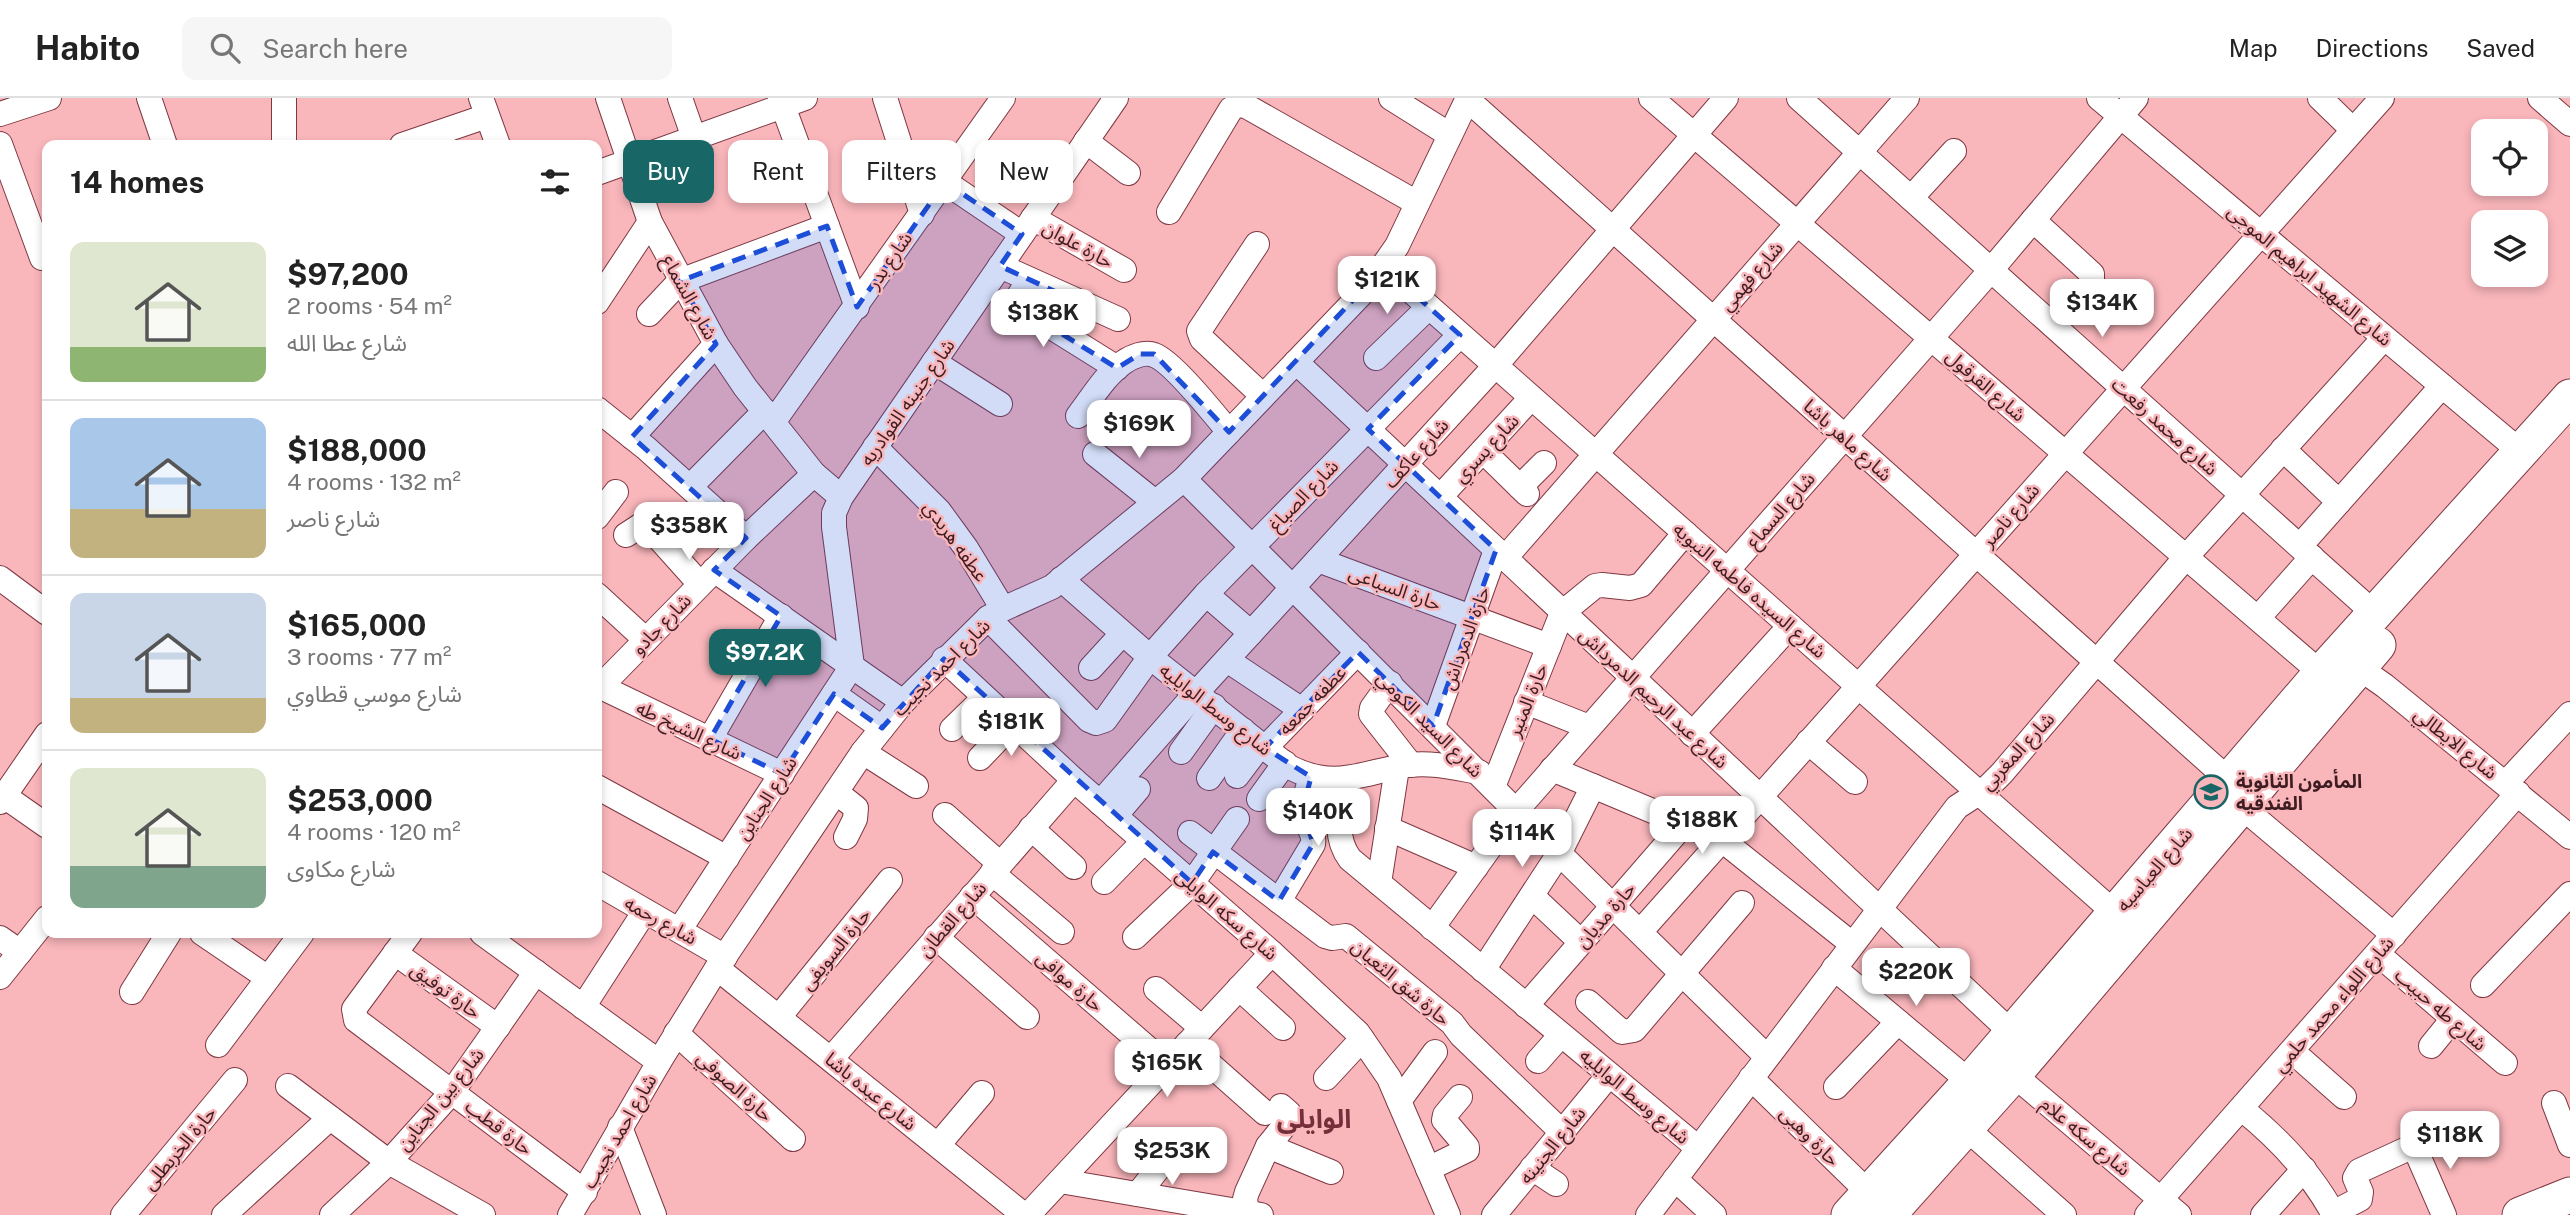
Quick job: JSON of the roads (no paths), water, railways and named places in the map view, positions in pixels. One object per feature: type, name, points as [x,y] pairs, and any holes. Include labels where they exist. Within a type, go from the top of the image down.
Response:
[{"type":"main road","name":"شارع العباسيه","points":[[1869,1208],[2236,794],[2340,664],[2375,614],[2570,397]]},
{"type":"main road","name":"شارع العباسيه","points":[[2340,664],[2570,428]]},
{"type":"main road","name":"شارع العباسيه","points":[[1869,1208],[1966,1128],[1997,1062],[2116,914],[2236,794]]},
{"type":"main road","points":[[2520,1215],[2570,1195]]},
{"type":"street","points":[[0,114],[49,98]]},
{"type":"street","points":[[149,98],[163,140]]},
{"type":"street","points":[[284,98],[284,140]]},
{"type":"street","name":"شارع الشماع","points":[[608,98],[623,144]]},
{"type":"street","points":[[680,98],[694,138]]},
{"type":"street","points":[[885,98],[922,214]]},
{"type":"street","name":"شارع بدر","points":[[961,159],[1003,98]]},
{"type":"street","name":"شارع جنينه القوادريه","points":[[841,498],[1116,98]]},
{"type":"street","points":[[1391,98],[1450,135]]},
{"type":"street","name":"شارع القرقول","points":[[1651,98],[2258,618],[2340,664]]},
{"type":"street","name":"شارع عاكف","points":[[1108,810],[1205,699],[1227,660],[1495,366],[1726,98]]},
{"type":"street","name":"شارع محمد رفعت","points":[[1799,98],[2375,614]]},
{"type":"street","name":"شارع فهمي","points":[[1501,554],[1595,454],[1907,98]]},
{"type":"street","name":"شارع الشهيد ابراهيم الموجى","points":[[2098,98],[2128,107],[2260,234],[2521,452]]},
{"type":"street","points":[[2320,98],[2352,129]]},
{"type":"street","name":"شارع ناصر","points":[[1640,932],[2382,98]]},
{"type":"street","points":[[2540,98],[2570,124]]},
{"type":"street","name":"شارع احمد نجيب","points":[[570,1215],[620,1127],[721,962],[882,728],[944,659],[995,614],[1042,593],[1184,479],[1370,286],[1384,267],[1467,99]]},
{"type":"street","name":"شارع ماهر باشا","points":[[1467,99],[2097,662],[2236,794],[2394,935]]},
{"type":"street","points":[[688,140],[789,101],[827,226],[857,307]]},
{"type":"street","points":[[1169,212],[1231,109],[1238,105],[1246,106],[1417,203]]},
{"type":"street","points":[[413,140],[484,107],[496,140]]},
{"type":"street","name":"شارع السماع","points":[[1432,928],[1516,811],[1991,270],[2128,107]]},
{"type":"street","points":[[1086,141],[1128,173]]},
{"type":"street","points":[[0,144],[42,258]]},
{"type":"street","points":[[1911,198],[1954,151]]},
{"type":"street","points":[[602,171],[623,162]]},
{"type":"street","name":"حارة علوان","points":[[961,191],[1027,226],[1124,270]]},
{"type":"street","name":"شارع الشماع","points":[[643,203],[650,222],[716,344],[814,474],[841,498]]},
{"type":"street","name":"شارع بدر","points":[[690,487],[769,416],[857,307],[930,203]]},
{"type":"street","points":[[2033,220],[2092,274],[2092,282],[2054,326]]},
{"type":"street","points":[[602,294],[650,222]]},
{"type":"street","points":[[649,314],[681,281],[827,226]]},
{"type":"street","points":[[1257,244],[1199,331],[1202,339],[1263,396]]},
{"type":"street","points":[[1000,266],[1118,319]]},
{"type":"street","name":"شارع السيده فاطمه النبويه","points":[[1384,267],[2116,914]]},
{"type":"street","points":[[1007,313],[1028,280]]},
{"type":"street","points":[[1065,296],[1053,320],[1053,328],[1117,368]]},
{"type":"street","points":[[1376,358],[1429,307]]},
{"type":"street","name":"شارع الصباغ","points":[[1150,657],[1206,594],[1460,335]]},
{"type":"street","name":"شارع المغربي","points":[[1648,1215],[1957,807],[2002,773],[2186,557],[2384,338]]},
{"type":"street","points":[[632,437],[716,344]]},
{"type":"street","points":[[1079,416],[1124,362],[1140,354],[1154,355],[1179,374],[1229,432]]},
{"type":"street","points":[[934,362],[1000,404]]},
{"type":"street","name":"شارع عبد الرحيم الدمرداش","points":[[1296,362],[1879,908],[1997,1062]]},
{"type":"street","points":[[2258,618],[2339,502],[2442,386]]},
{"type":"street","name":"شارع يسري","points":[[1440,498],[1531,398]]},
{"type":"street","points":[[602,413],[746,538]]},
{"type":"street","name":"عطفه هريدي","points":[[875,447],[939,511],[966,548],[995,614],[1089,720],[1096,723],[1105,720],[1150,657]]},
{"type":"street","points":[[2283,449],[2339,502]]},
{"type":"street","points":[[1483,451],[1523,491],[1544,463]]},
{"type":"street","points":[[1095,454],[1155,502]]},
{"type":"street","name":"شارع جادو","points":[[602,682],[814,474]]},
{"type":"street","name":"شارع السيد الكومي","points":[[1184,479],[1433,726],[1485,785],[1560,852],[1767,1057]]},
{"type":"street","points":[[602,510],[616,492]]},
{"type":"street","points":[[841,498],[834,513],[834,527],[852,666]]},
{"type":"street","points":[[626,535],[643,524],[648,526],[707,577],[781,616],[903,702]]},
{"type":"street","points":[[1562,613],[1595,586],[1641,585],[1685,533]]},
{"type":"street","name":"حارة الدمرداش","points":[[1433,726],[1472,617],[1501,554]]},
{"type":"street","name":"حارة السباعى","points":[[1318,560],[1549,646]]},
{"type":"street","name":"شارع وسط الوايليه","points":[[1061,579],[1122,634],[1285,764],[1311,777],[1325,780],[1345,779],[1404,766],[1445,766],[1485,785]]},
{"type":"street","points":[[4,589],[42,609]]},
{"type":"street","points":[[1206,594],[1251,633]]},
{"type":"street","points":[[602,600],[646,640]]},
{"type":"street","name":"حارة المنير","points":[[1485,785],[1526,702],[1562,613]]},
{"type":"street","points":[[710,739],[781,616]]},
{"type":"street","points":[[1692,734],[1790,626]]},
{"type":"street","points":[[1091,668],[1122,634]]},
{"type":"street","name":"عطفه جمعه","points":[[1256,741],[1301,710],[1358,652]]},
{"type":"street","name":"شارع سكه الوايلى","points":[[944,659],[1074,780],[1272,953],[1362,1039],[1389,1078],[1448,1215]]},
{"type":"street","points":[[1227,660],[1301,710]]},
{"type":"street","name":"شارع الايطالي","points":[[2340,664],[2385,686],[2570,837]]},
{"type":"street","name":"شارع الجناين","points":[[680,929],[852,666]]},
{"type":"street","points":[[1379,883],[1388,828],[1404,766],[1371,714],[1372,708],[1390,683]]},
{"type":"street","name":"شارع الشيخ طه","points":[[602,688],[782,774]]},
{"type":"street","points":[[834,694],[882,728]]},
{"type":"street","points":[[952,729],[984,698]]},
{"type":"street","points":[[1181,752],[1205,699]]},
{"type":"street","points":[[1526,702],[1589,727]]},
{"type":"street","name":"شارع اللواء محمد حلمي","points":[[2162,1210],[2242,1109],[2394,935],[2570,715]]},
{"type":"street","points":[[980,758],[1002,735],[1016,727]]},
{"type":"street","points":[[42,741],[1,797],[42,823]]},
{"type":"street","points":[[1237,776],[1256,741]]},
{"type":"street","points":[[1209,778],[1256,741]]},
{"type":"street","points":[[1808,742],[1856,782]]},
{"type":"street","points":[[863,752],[916,786]]},
{"type":"street","points":[[1259,799],[1285,764]]},
{"type":"street","points":[[1552,769],[1722,839],[1852,944]]},
{"type":"street","points":[[1279,901],[1313,844],[1314,836],[1305,819],[1303,808],[1311,777]]},
{"type":"street","name":"شارع وسط الوايليه","points":[[1345,779],[1338,831],[1339,841],[1350,859],[1698,1148]]},
{"type":"street","name":"شارع القطان","points":[[831,1059],[1074,780]]},
{"type":"street","points":[[1483,970],[1560,852],[1593,786]]},
{"type":"street","points":[[1108,810],[1138,789]]},
{"type":"street","points":[[602,790],[727,858]]},
{"type":"street","points":[[836,792],[856,808],[855,819],[846,837]]},
{"type":"street","points":[[945,815],[996,869],[1062,932]]},
{"type":"street","points":[[1135,937],[1192,883],[1237,819]]},
{"type":"street","name":"حارة مديان","points":[[1526,1006],[1684,824]]},
{"type":"street","points":[[1031,828],[1074,867]]},
{"type":"street","points":[[1388,828],[1476,867]]},
{"type":"street","name":"حارة شق الثعبان","points":[[1189,833],[1325,936],[1346,936],[1452,1023],[1461,1035],[1562,1132]]},
{"type":"street","points":[[1104,882],[1144,841]]},
{"type":"street","name":"حارة السويفى","points":[[779,1017],[890,880]]},
{"type":"street","name":"شارع رحمه","points":[[602,886],[680,929],[721,962]]},
{"type":"street","points":[[2483,985],[2570,894]]},
{"type":"street","name":"حارة موافى","points":[[972,896],[1167,1065]]},
{"type":"street","points":[[1532,896],[1581,942]]},
{"type":"street","points":[[1587,1002],[1622,1032],[1631,1032],[1742,903]]},
{"type":"street","points":[[583,1007],[645,911]]},
{"type":"street","points":[[0,977],[10,945],[42,922]]},
{"type":"street","points":[[936,937],[1027,1017]]},
{"type":"street","points":[[132,992],[166,938]]},
{"type":"street","points":[[209,938],[268,978]]},
{"type":"street","points":[[218,1045],[298,938]]},
{"type":"street","points":[[394,953],[406,938]]},
{"type":"street","points":[[497,938],[536,972],[659,1062]]},
{"type":"street","name":"حارة قطب","points":[[394,953],[354,1009],[356,1020],[585,1192]]},
{"type":"street","name":"حارة توفيق","points":[[394,953],[498,1027]]},
{"type":"street","points":[[1026,1215],[1272,953]]},
{"type":"street","name":"شارع طه حبيب","points":[[2378,954],[2505,1063]]},
{"type":"street","name":"شارع عبده باشا","points":[[721,962],[779,1017],[1026,1215]]},
{"type":"street","points":[[1834,968],[1898,1022],[1997,1062]]},
{"type":"street","name":"شارع بين الجناين","points":[[332,1215],[389,1162],[452,1092],[536,972]]},
{"type":"street","points":[[1239,988],[1283,1028]]},
{"type":"street","points":[[1156,989],[1194,1036],[1273,1109],[1289,1113],[1289,1121],[1268,1146],[1247,1192],[1245,1199],[1254,1214]]},
{"type":"street","points":[[2431,1046],[2454,1019]]},
{"type":"street","points":[[1836,1087],[1898,1022]]},
{"type":"street","name":"حارة الصوفي","points":[[676,1034],[793,1139]]},
{"type":"street","points":[[1538,1061],[1561,1034]]},
{"type":"street","points":[[1326,1078],[1362,1039]]},
{"type":"street","points":[[2292,1051],[2344,1097]]},
{"type":"street","points":[[1399,1101],[1435,1052]]},
{"type":"street","name":"شارع سكه علام","points":[[1997,1062],[2162,1210]]},
{"type":"street","name":"شارع الجنينه","points":[[1494,1215],[1609,1074]]},
{"type":"street","name":"حارة وهبى","points":[[1751,1078],[1869,1208]]},
{"type":"street","name":"حارة الخربطلى","points":[[123,1215],[235,1080]]},
{"type":"street","points":[[288,1086],[389,1162],[483,1215]]},
{"type":"street","points":[[937,1145],[982,1093]]},
{"type":"street","points":[[1428,1169],[1473,1144],[1467,1147],[1444,1120],[1460,1097]]},
{"type":"street","points":[[2554,1103],[2570,1145]]},
{"type":"street","points":[[2242,1109],[2269,1131],[2304,1169],[2333,1214],[2360,1199],[2361,1192],[2355,1178],[2359,1171],[2444,1132]]},
{"type":"street","points":[[239,1210],[330,1118]]},
{"type":"street","points":[[620,1127],[654,1215]]},
{"type":"street","points":[[1966,1128],[2064,1215]]},
{"type":"street","points":[[1268,1146],[1331,1172]]},
{"type":"street","points":[[2414,1146],[2444,1215]]},
{"type":"street","points":[[1138,1194],[1171,1152]]},
{"type":"street","points":[[1532,1168],[1556,1184]]},
{"type":"street","points":[[2263,1215],[2304,1169]]},
{"type":"street","points":[[1675,1178],[1714,1215]]},
{"type":"street","points":[[1060,1181],[1254,1214]]},
{"type":"place","name":"المأمون الثانوية الفندقيه","points":[[2211,792]]},
{"type":"district","name":"الوايلى","points":[[1314,1118]]}]
